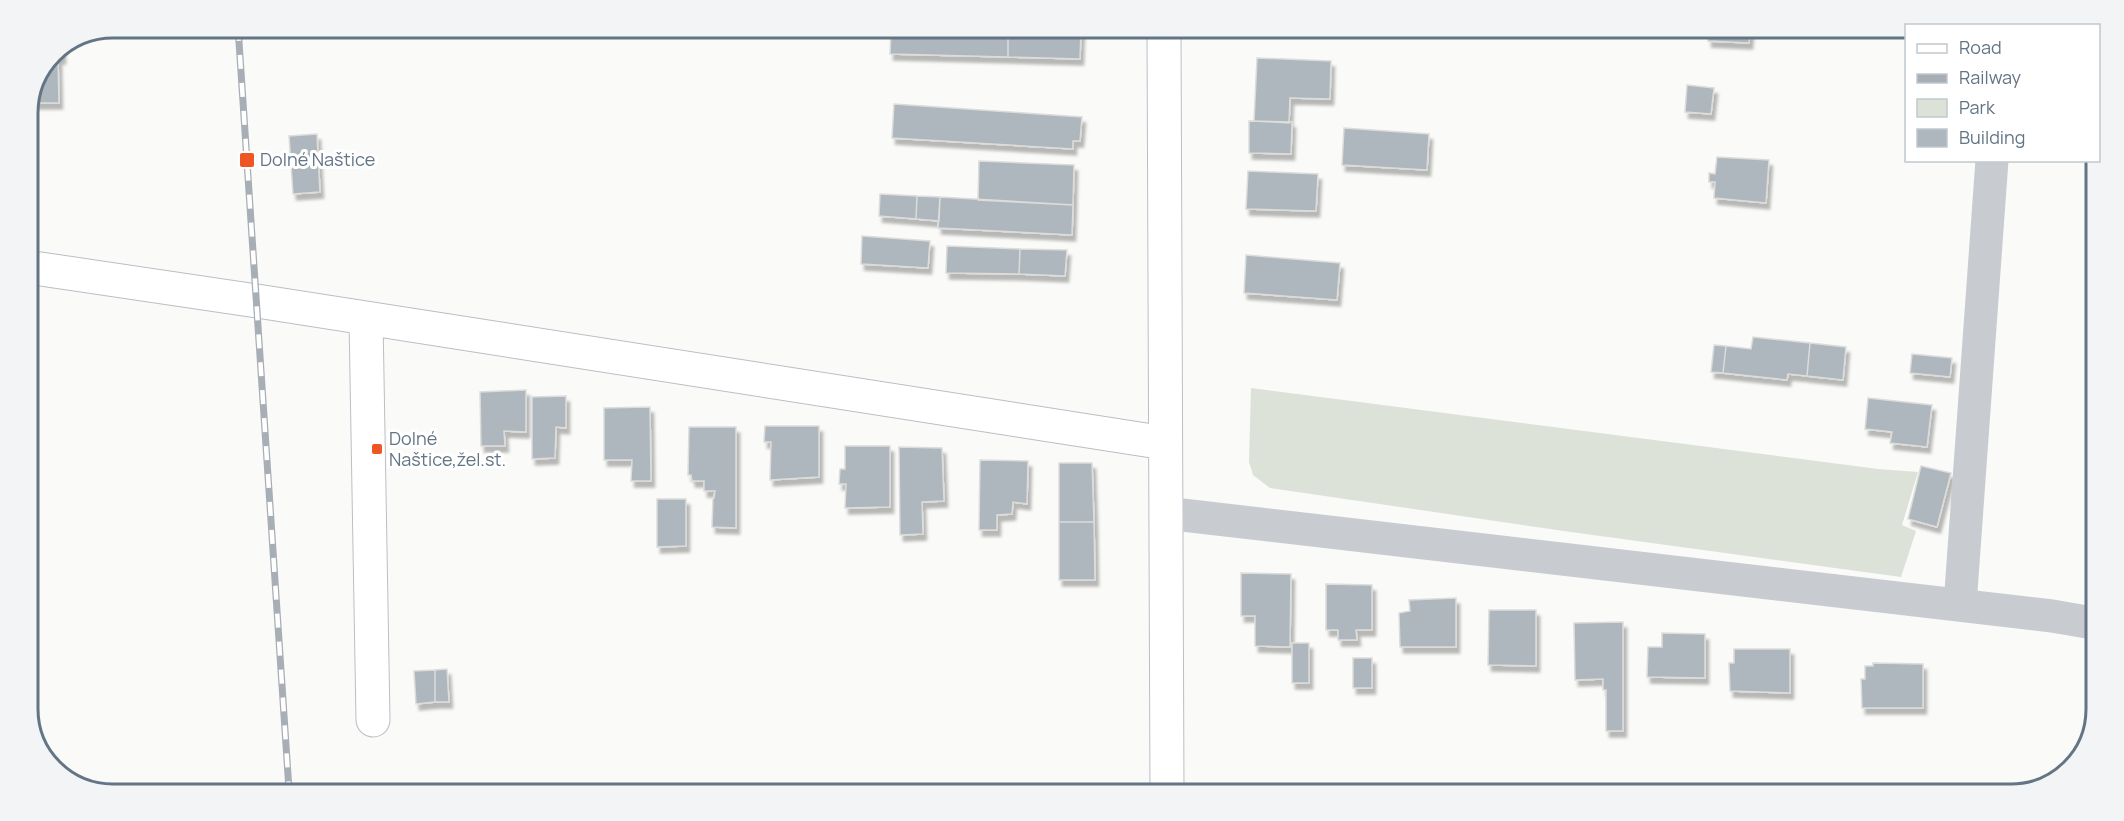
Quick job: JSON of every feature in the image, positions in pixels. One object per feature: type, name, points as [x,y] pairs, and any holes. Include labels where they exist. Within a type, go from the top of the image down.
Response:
[{"type":"street","points":[[1164,38],[1167,784]]},
{"type":"street","points":[[1960,605],[1992,162]]},
{"type":"street","points":[[38,269],[1165,443]]},
{"type":"street","points":[[366,319],[373,720]]},
{"type":"street","points":[[1165,513],[1960,605],[2086,622]]},
{"type":"green space","points":[[1251,388],[1878,469],[1918,472],[1902,525],[1916,531],[1901,577],[1270,488],[1253,475],[1249,462]]},
{"type":"building","points":[[891,38],[1008,38],[1008,57],[890,54]]},
{"type":"building","points":[[1008,38],[1081,38],[1080,59],[1008,57]]},
{"type":"building","points":[[1708,38],[1749,38],[1749,43],[1708,41]]},
{"type":"building","points":[[1257,58],[1331,61],[1330,99],[1290,98],[1289,123],[1254,121]]},
{"type":"building","points":[[58,60],[59,103],[39,103],[43,84]]},
{"type":"building","points":[[1687,85],[1714,88],[1711,114],[1685,112]]},
{"type":"building","points":[[894,104],[1082,117],[1080,141],[1073,141],[1073,149],[892,138]]},
{"type":"building","points":[[1249,121],[1292,122],[1291,154],[1249,153]]},
{"type":"building","points":[[1344,128],[1429,134],[1427,170],[1342,165]]},
{"type":"building","points":[[317,134],[320,192],[293,194],[289,136]]},
{"type":"building","points":[[1717,157],[1769,160],[1766,203],[1714,198],[1715,182],[1709,182],[1709,173],[1715,174]]},
{"type":"building","points":[[979,161],[1074,165],[1073,205],[978,200]]},
{"type":"building","points":[[1248,171],[1318,174],[1316,211],[1246,209]]},
{"type":"building","points":[[880,194],[917,196],[916,219],[879,216]]},
{"type":"building","points":[[917,196],[940,197],[939,221],[916,219]]},
{"type":"building","points":[[940,197],[1073,205],[1072,235],[938,228]]},
{"type":"building","points":[[862,236],[930,241],[928,268],[861,264]]},
{"type":"building","points":[[947,246],[1020,249],[1019,274],[946,273]]},
{"type":"building","points":[[1020,249],[1067,250],[1065,276],[1019,274]]},
{"type":"building","points":[[1246,255],[1340,263],[1337,300],[1244,293]]},
{"type":"building","points":[[1753,337],[1810,343],[1807,376],[1788,374],[1787,380],[1723,373],[1726,346],[1751,349]]},
{"type":"building","points":[[1810,343],[1846,347],[1843,380],[1807,376]]},
{"type":"building","points":[[1714,345],[1726,346],[1723,373],[1711,372]]},
{"type":"building","points":[[1912,354],[1952,358],[1950,377],[1910,373]]},
{"type":"building","points":[[526,390],[526,432],[504,431],[505,446],[481,446],[480,392]]},
{"type":"building","points":[[566,396],[566,428],[556,427],[555,458],[532,459],[532,397]]},
{"type":"building","points":[[1868,398],[1932,405],[1927,447],[1890,443],[1892,432],[1865,429]]},
{"type":"building","points":[[650,407],[651,481],[631,481],[632,460],[604,460],[604,408]]},
{"type":"building","points":[[765,426],[819,426],[819,477],[770,480],[771,442],[764,442]]},
{"type":"building","points":[[689,427],[736,427],[736,528],[712,527],[715,491],[704,491],[704,481],[692,481],[691,475],[688,475]]},
{"type":"building","points":[[845,446],[890,446],[890,507],[845,508],[846,484],[839,484],[840,469],[845,469]]},
{"type":"building","points":[[899,447],[942,448],[944,501],[922,502],[923,534],[900,535]]},
{"type":"building","points":[[980,460],[1028,461],[1027,504],[1013,502],[1012,514],[997,515],[997,530],[979,530]]},
{"type":"building","points":[[1059,463],[1092,463],[1094,522],[1059,522]]},
{"type":"building","points":[[1921,466],[1951,473],[1937,527],[1908,519]]},
{"type":"building","points":[[657,499],[686,499],[686,546],[657,547]]},
{"type":"building","points":[[1059,522],[1094,522],[1095,580],[1059,580]]},
{"type":"building","points":[[1241,573],[1291,574],[1290,647],[1255,646],[1255,616],[1241,616]]},
{"type":"building","points":[[1326,584],[1372,585],[1372,630],[1356,630],[1357,640],[1338,640],[1338,630],[1326,630]]},
{"type":"building","points":[[1456,598],[1456,647],[1400,647],[1399,613],[1410,611],[1409,600]]},
{"type":"building","points":[[1489,610],[1536,610],[1536,666],[1488,665]]},
{"type":"building","points":[[1623,622],[1623,731],[1606,731],[1606,690],[1603,690],[1603,679],[1575,680],[1574,623]]},
{"type":"building","points":[[1662,633],[1705,634],[1705,678],[1647,677],[1648,647],[1662,647]]},
{"type":"building","points":[[1292,643],[1309,643],[1309,683],[1292,683]]},
{"type":"building","points":[[1734,649],[1790,649],[1790,693],[1730,691],[1729,663],[1734,663]]},
{"type":"building","points":[[1353,658],[1372,658],[1372,688],[1353,688]]},
{"type":"building","points":[[1873,663],[1923,664],[1923,708],[1862,708],[1861,679],[1865,679],[1865,666],[1873,666]]},
{"type":"building","points":[[447,669],[449,702],[435,702],[435,670]]},
{"type":"building","points":[[435,670],[435,702],[416,704],[414,671]]},
{"type":"railway","points":[[239,38],[289,784]]},
{"type":"place","name":"Dolné Naštice","points":[[247,160]]},
{"type":"place","name":"Dolné Naštice,žel.st.","points":[[377,449]]}]
